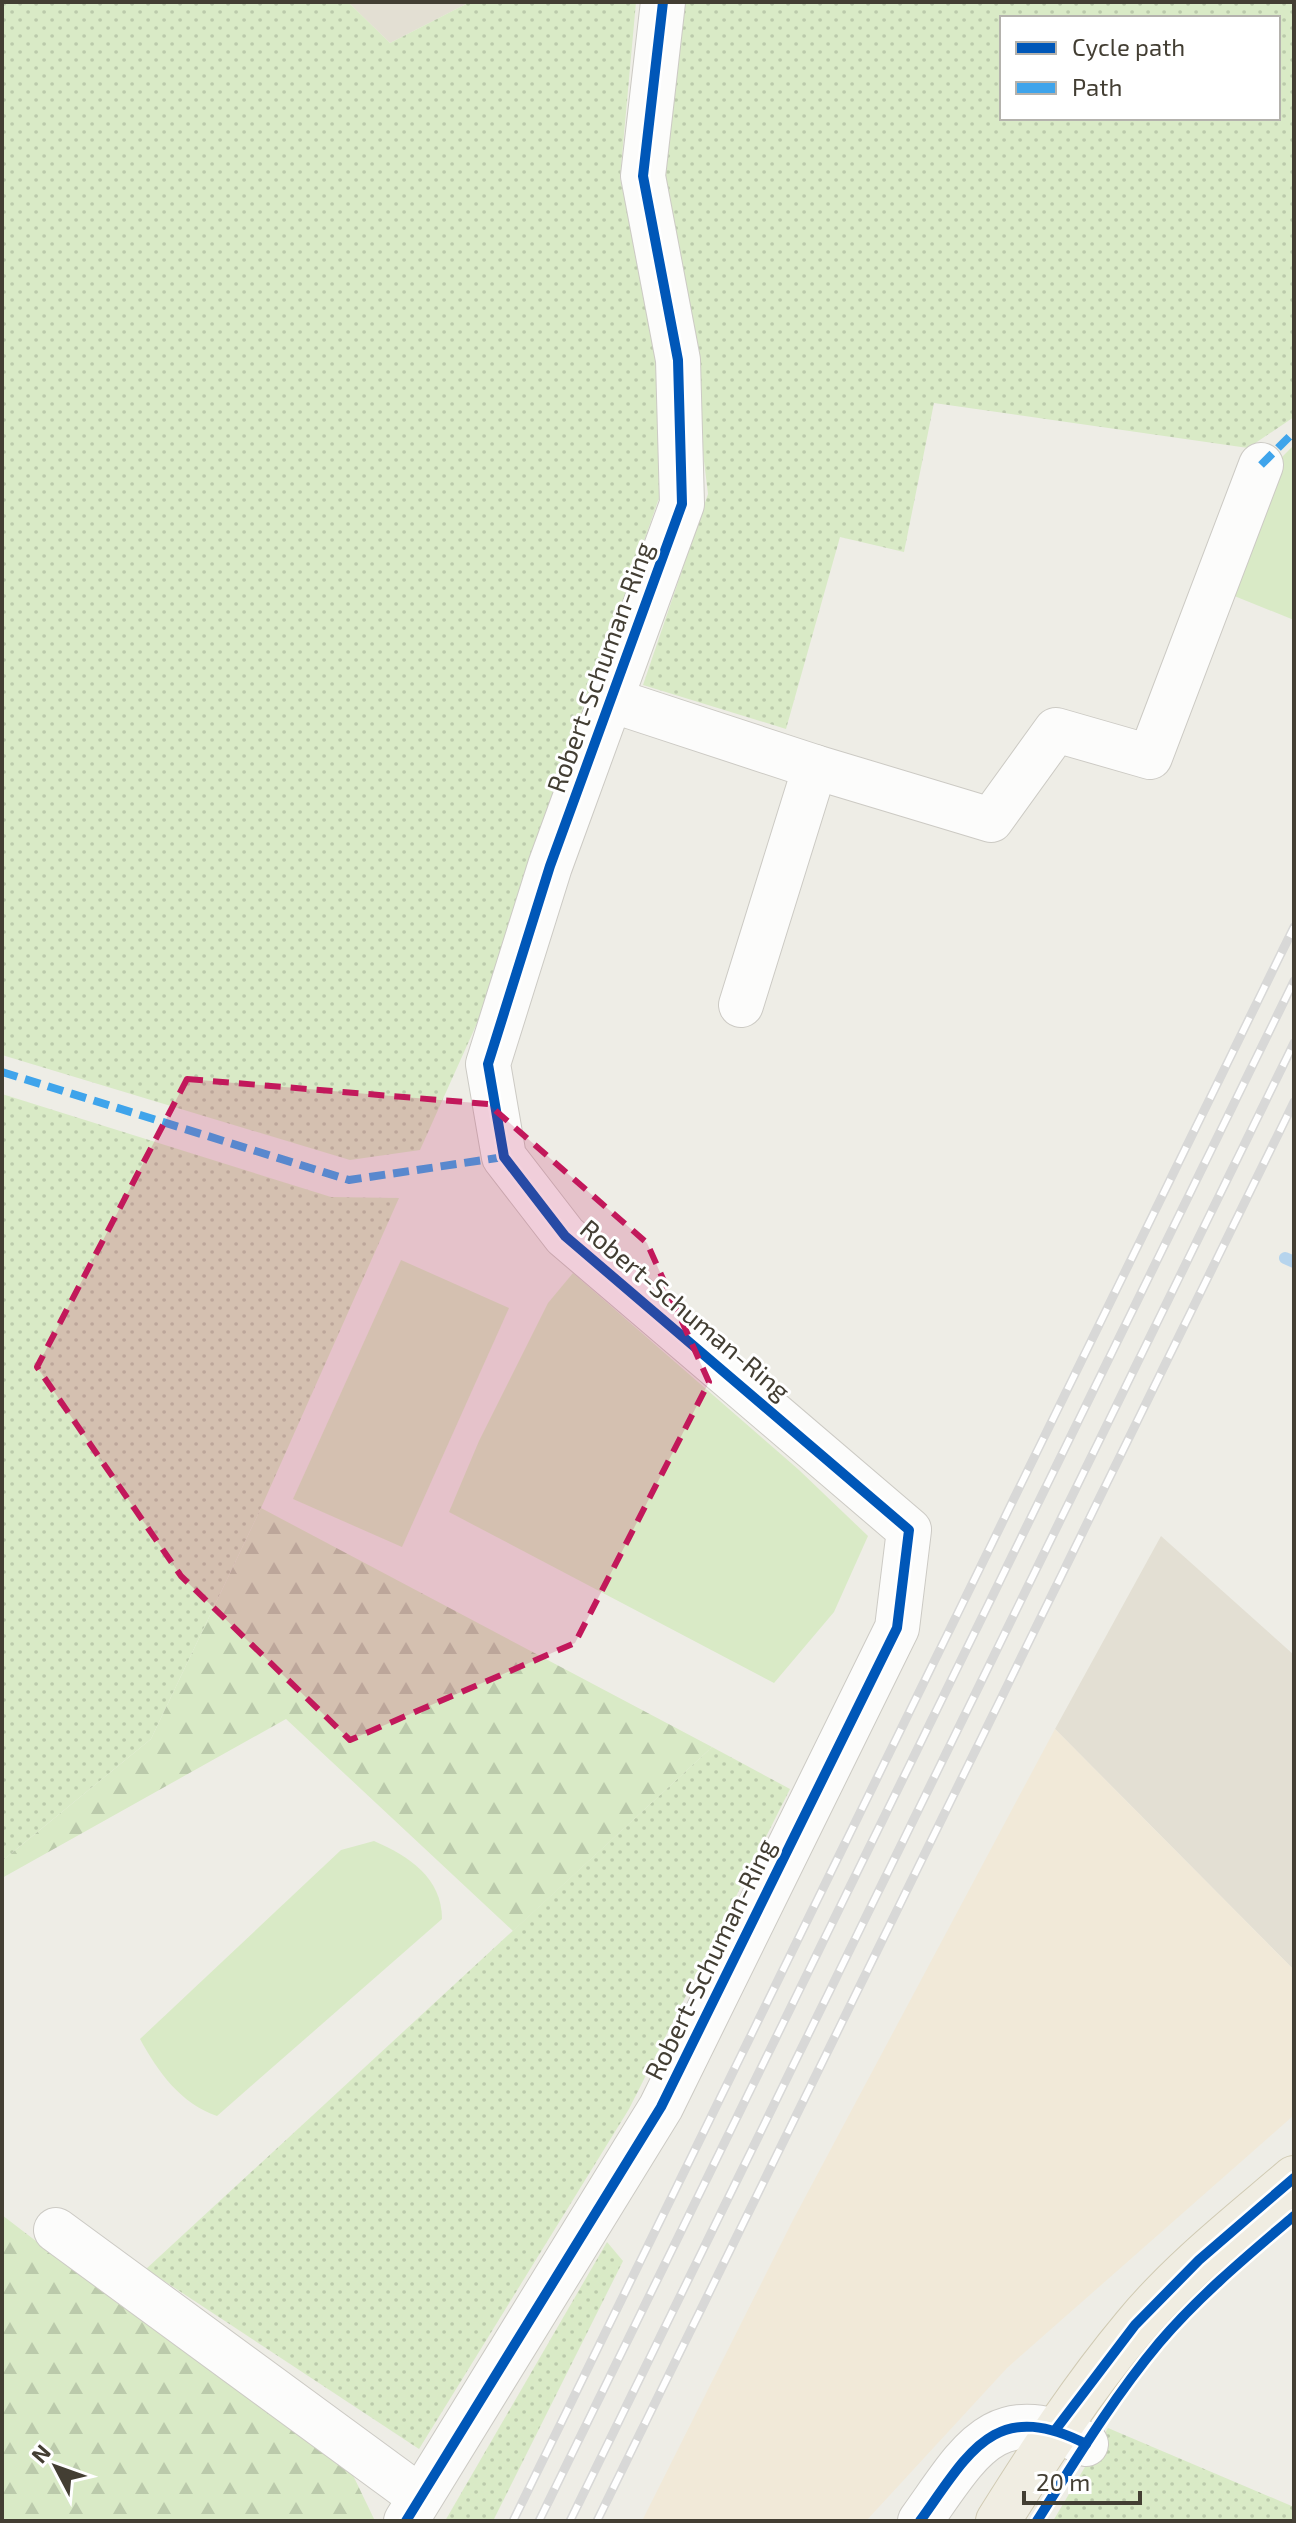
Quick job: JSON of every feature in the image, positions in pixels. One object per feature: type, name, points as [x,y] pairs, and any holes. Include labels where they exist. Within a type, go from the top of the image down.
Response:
[{"type":"main road","points":[[998,2521],[1071,2436],[1135,2325],[1199,2260],[1294,2178]]},
{"type":"street","name":"Robert-Schuman-Ring","points":[[413,2509],[661,2107],[897,1628],[909,1530],[565,1236],[504,1157],[488,1064],[550,866],[682,504],[678,360],[643,176],[663,2]]},
{"type":"street","points":[[611,700],[815,767],[991,820],[1056,730],[1150,757],[1261,465]]},
{"type":"street","points":[[741,1005],[815,767]]},
{"type":"street","points":[[56,2230],[413,2509]]},
{"type":"street","points":[[920,2521],[967,2456],[995,2433],[1028,2424],[1071,2436]]},
{"type":"highlighted area","points":[[187,1079],[488,1104],[647,1243],[709,1382],[575,1643],[350,1740],[181,1576],[37,1367]]},
{"type":"shaded area","points":[[348,2],[470,2],[390,43]]},
{"type":"shaded area","points":[[1161,1536],[1294,1655],[1294,1970],[1055,1729]]},
{"type":"shaded area","points":[[1055,1729],[1294,1970],[1294,2115],[1007,2368],[866,2521],[642,2521],[793,2220]]},
{"type":"green space","points":[[2,2],[348,2],[390,43],[470,2],[636,2],[620,178],[661,365],[659,498],[478,1021],[420,1150],[350,1160],[2,1055]]},
{"type":"green space","points":[[683,2],[1294,2],[1294,417],[1248,448],[934,403],[904,552],[840,537],[786,729],[643,685],[708,494],[692,362],[663,172]]},
{"type":"green space","points":[[1294,445],[1294,620],[1222,591],[1270,469]]},
{"type":"green space","points":[[2,1094],[331,1197],[399,1198],[261,1508],[151,1739],[2,1861]]},
{"type":"green space","points":[[401,1260],[509,1308],[402,1547],[293,1499]]},
{"type":"green space","points":[[573,1273],[799,1470],[868,1536],[834,1612],[774,1683],[449,1512],[479,1441],[548,1303]]},
{"type":"green space","points":[[261,1508],[712,1747],[513,1931],[286,1719],[2,1878],[2,1861],[151,1739]]},
{"type":"green space","points":[[712,1747],[790,1789],[629,2109],[419,2449],[146,2269]]},
{"type":"green space","points":[[374,1841],[411,1861],[430,1880],[441,1904],[442,1919],[217,2116],[192,2104],[163,2075],[140,2039],[341,1850]]},
{"type":"green space","points":[[2,2215],[113,2300],[350,2469],[375,2521],[2,2521]]},
{"type":"green space","points":[[607,2242],[623,2261],[493,2521],[445,2521]]},
{"type":"green space","points":[[1108,2428],[1294,2507],[1294,2521],[1053,2521]]},
{"type":"waterway","points":[[1285,1258],[1294,1262]]},
{"type":"railway","points":[[513,2521],[1294,927]]},
{"type":"railway","points":[[539,2521],[1294,981]]},
{"type":"railway","points":[[570,2521],[1294,1043]]},
{"type":"railway","points":[[597,2521],[1294,1102]]},
{"type":"marked path","points":[[1261,465],[1294,432]]},
{"type":"marked path","points":[[2,1072],[349,1180],[504,1157]]},
{"type":"cycle path","points":[[406,2521],[661,2107],[897,1628],[909,1530],[565,1236],[504,1157],[488,1064],[550,866],[682,504],[678,360],[643,176],[663,2]]},
{"type":"cycle path","points":[[1056,2429],[1135,2325],[1199,2260],[1294,2178]]},
{"type":"cycle path","points":[[1037,2521],[1110,2408],[1159,2343],[1241,2261],[1294,2216]]},
{"type":"cycle path","points":[[920,2521],[970,2454],[987,2439],[1006,2430],[1028,2427],[1054,2431],[1086,2444]]}]
